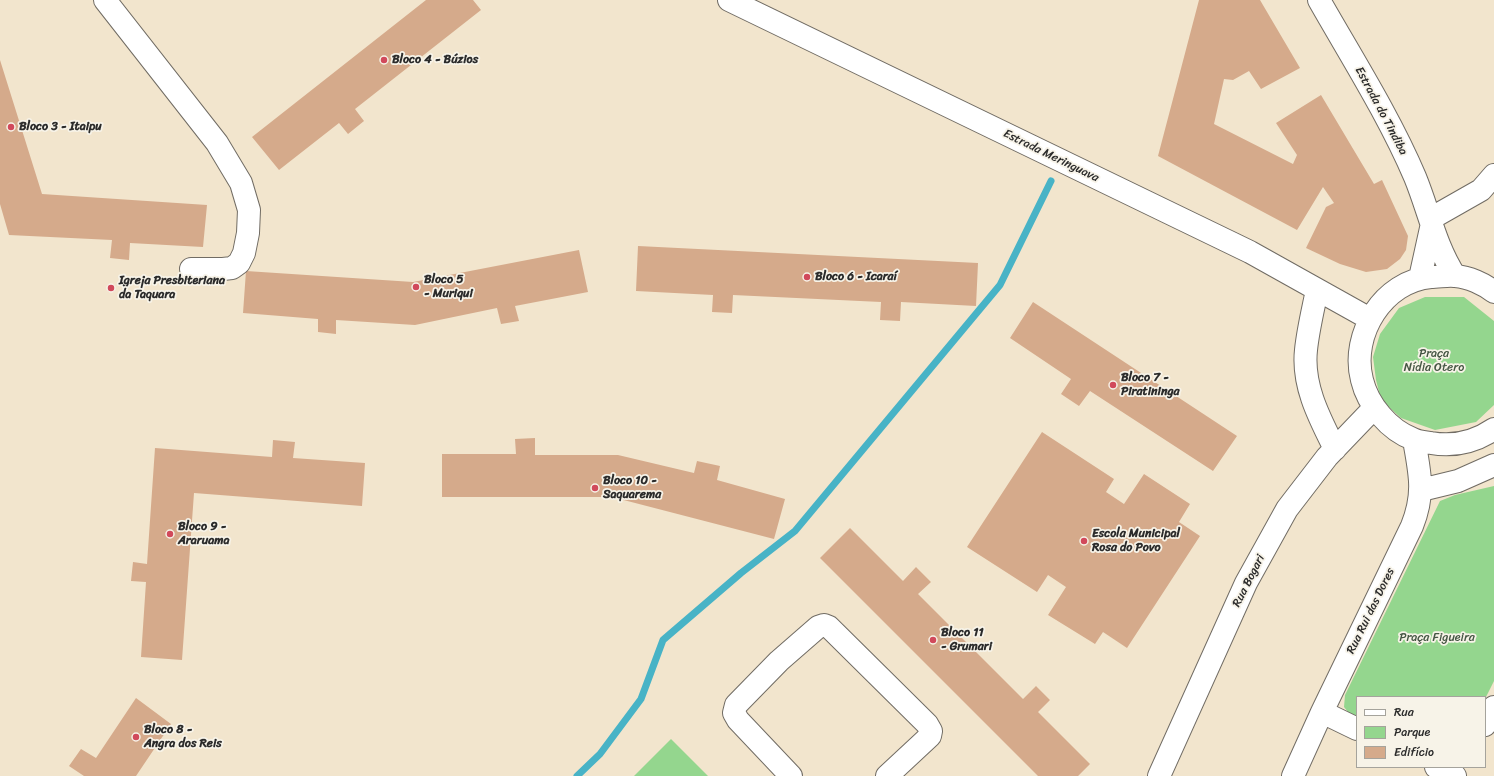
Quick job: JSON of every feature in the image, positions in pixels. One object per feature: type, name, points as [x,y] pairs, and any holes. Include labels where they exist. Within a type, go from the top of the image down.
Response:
[{"type":"street","points":[[105,0],[218,143],[243,190],[249,210],[248,233],[244,253],[239,263],[232,268],[223,270],[191,269]]},
{"type":"street","name":"Estrada Meringuava","points":[[729,0],[1250,252],[1370,319]]},
{"type":"street","name":"Estrada do Tindiba","points":[[1319,0],[1392,128],[1415,177],[1443,257],[1455,276]]},
{"type":"street","points":[[1420,278],[1431,223],[1481,190],[1494,175]]},
{"type":"street","points":[[1494,292],[1485,285],[1455,276],[1420,278],[1400,287],[1383,301],[1370,319],[1360,348],[1362,380],[1374,408],[1392,427],[1414,440],[1447,446],[1480,438],[1494,428]]},
{"type":"street","points":[[1317,290],[1306,352],[1307,380],[1314,407],[1335,449]]},
{"type":"street","name":"Rua Bogari","points":[[1159,776],[1246,583],[1288,509],[1335,449],[1374,408]]},
{"type":"street","name":"Rua Rui das Dores","points":[[1294,776],[1322,712],[1412,526],[1419,508],[1421,490],[1414,440]]},
{"type":"street","points":[[1421,490],[1458,481],[1494,465]]},
{"type":"street","points":[[791,776],[738,720],[734,713],[736,706],[780,661],[818,627],[824,625],[829,627],[927,724],[930,730],[930,736],[887,776]]},
{"type":"street","points":[[1486,723],[1494,707]]},
{"type":"street","points":[[1322,712],[1356,729]]},
{"type":"street","points":[[1438,768],[1455,776]]},
{"type":"green space","name":"Praça Nídia Otero","points":[[1425,297],[1464,297],[1494,321],[1494,405],[1476,422],[1435,430],[1401,418],[1381,400],[1376,380],[1373,357],[1380,334],[1399,308]]},
{"type":"green space","name":"Praça Figueira","points":[[1494,486],[1494,681],[1486,697],[1356,696],[1356,719],[1352,717],[1344,707],[1345,695],[1440,501],[1455,495]]},
{"type":"green space","points":[[671,739],[708,776],[634,776]]},
{"type":"building","name":"Bloco 4 - Búzios","points":[[426,0],[473,0],[481,10],[355,109],[364,121],[348,134],[339,123],[279,170],[252,137]]},
{"type":"building","points":[[1199,0],[1260,0],[1300,68],[1261,89],[1249,71],[1233,80],[1224,79],[1214,124],[1293,164],[1297,155],[1276,123],[1321,95],[1374,184],[1382,180],[1408,236],[1406,250],[1400,259],[1387,269],[1366,272],[1340,264],[1306,248],[1326,207],[1334,203],[1323,187],[1297,230],[1158,156]]},
{"type":"building","name":"Bloco 3 - Itaipu","points":[[0,60],[42,194],[207,205],[203,247],[130,243],[129,260],[110,258],[112,240],[9,235],[0,204]]},
{"type":"building","name":"Bloco 6 - Icaraí","points":[[638,246],[978,263],[976,306],[901,302],[900,321],[880,320],[881,302],[733,295],[732,313],[712,312],[713,295],[636,291]]},
{"type":"building","name":"Bloco 5 - Muriqui","points":[[579,250],[588,292],[515,306],[519,321],[501,324],[497,308],[415,325],[336,320],[336,334],[318,332],[318,319],[243,313],[246,271],[413,282]]},
{"type":"building","name":"Bloco 7 - Piratininga","points":[[1033,302],[1237,436],[1213,471],[1090,391],[1079,406],[1061,394],[1071,379],[1010,338]]},
{"type":"building","name":"Escola Municipal Rosa do Povo","points":[[1042,432],[1114,479],[1106,492],[1124,504],[1144,474],[1190,504],[1179,522],[1200,536],[1127,648],[1103,632],[1095,644],[1048,615],[1066,587],[1048,575],[1037,592],[967,547]]},
{"type":"building","name":"Bloco 10 - Saquarema","points":[[535,438],[535,455],[618,455],[694,473],[697,461],[720,466],[717,480],[785,499],[774,539],[612,497],[442,497],[442,454],[516,454],[515,439]]},
{"type":"building","name":"Bloco 9 - Araruama","points":[[273,440],[295,442],[293,458],[365,463],[362,506],[194,493],[182,660],[141,657],[146,582],[131,581],[133,562],[147,564],[155,448],[272,457]]},
{"type":"building","name":"Bloco 11 - Grumari","points":[[850,528],[903,581],[916,567],[931,582],[918,594],[1023,699],[1036,686],[1050,700],[1038,712],[1090,764],[1078,776],[1038,776],[820,558]]},
{"type":"building","name":"Bloco 8 - Angra dos Reis","points":[[136,698],[171,724],[136,776],[84,776],[69,766],[81,749],[96,758]]},
{"type":"waterway","points":[[577,776],[600,754],[641,699],[663,640],[741,573],[795,531],[1000,285],[1051,181]]},
{"type":"place","name":"Bloco 4 - Búzios","points":[[384,60]]},
{"type":"place","name":"Bloco 3 - Itaipu","points":[[11,127]]},
{"type":"place","name":"Bloco 6 - Icaraí","points":[[807,277]]},
{"type":"place","name":"Bloco 5 - Muriqui","points":[[416,287]]},
{"type":"place","name":"Igreja Presbiteriana da Taquara","points":[[111,288]]},
{"type":"place","name":"Bloco 7 - Piratininga","points":[[1113,385]]},
{"type":"place","name":"Bloco 10 - Saquarema","points":[[595,488]]},
{"type":"place","name":"Bloco 9 - Araruama","points":[[170,534]]},
{"type":"place","name":"Escola Municipal Rosa do Povo","points":[[1084,541]]},
{"type":"place","name":"Bloco 11 - Grumari","points":[[933,640]]},
{"type":"place","name":"Bloco 8 - Angra dos Reis","points":[[136,737]]}]
